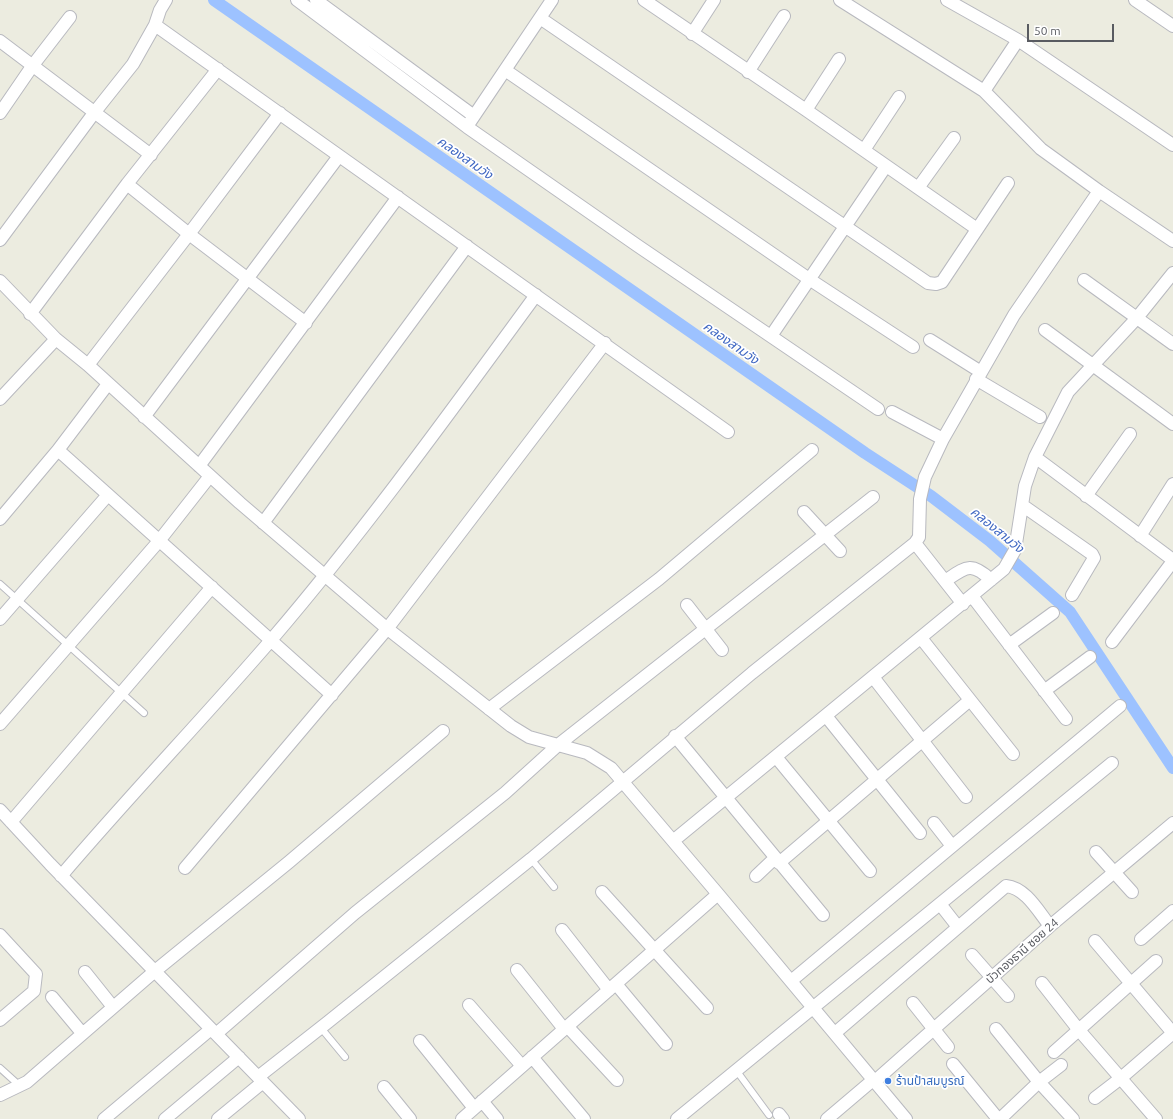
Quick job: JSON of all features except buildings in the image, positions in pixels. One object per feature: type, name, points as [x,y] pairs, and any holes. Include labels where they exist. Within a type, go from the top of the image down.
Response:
[{"type":"street","points":[[0,240],[94,113],[133,64],[155,25],[160,10],[166,0]]},
{"type":"street","points":[[297,0],[467,127],[878,409]]},
{"type":"street","points":[[316,0],[474,116]]},
{"type":"street","points":[[467,127],[552,0]]},
{"type":"street","points":[[644,0],[864,150],[976,229]]},
{"type":"street","points":[[692,34],[714,0]]},
{"type":"street","points":[[840,0],[984,91],[1041,149],[1099,191],[1173,241]]},
{"type":"street","points":[[946,0],[1018,40],[1173,145]]},
{"type":"street","points":[[1135,0],[1173,26]]},
{"type":"street","points":[[748,72],[784,16]]},
{"type":"street","points":[[0,112],[33,65],[70,17]]},
{"type":"street","points":[[540,18],[928,283],[936,284],[942,282],[1008,183]]},
{"type":"street","points":[[155,25],[605,343],[728,432]]},
{"type":"street","points":[[984,91],[1018,40]]},
{"type":"street","points":[[0,41],[151,155]]},
{"type":"street","points":[[806,110],[838,59]]},
{"type":"street","points":[[30,314],[127,184],[218,69]]},
{"type":"street","points":[[505,70],[809,279],[913,348]]},
{"type":"street","points":[[864,150],[899,97]]},
{"type":"street","points":[[88,364],[189,234],[280,113]]},
{"type":"street","points":[[918,188],[954,138]]},
{"type":"street","points":[[144,417],[339,156]]},
{"type":"street","points":[[771,336],[886,166]]},
{"type":"street","points":[[127,184],[189,234],[306,323]]},
{"type":"street","points":[[218,1119],[260,1079],[321,1028],[531,859],[675,736],[842,599],[915,543],[920,537],[920,499],[925,477],[943,439],[1014,315],[1099,191]]},
{"type":"street","points":[[199,466],[398,197]]},
{"type":"street","points":[[263,523],[468,246]]},
{"type":"street","points":[[673,841],[922,638],[1004,569],[1015,550],[1025,486],[1035,457],[1068,392],[1136,318],[1173,273]]},
{"type":"street","points":[[1084,280],[1173,344]]},
{"type":"street","points":[[0,281],[30,314],[56,339],[88,364],[144,417],[263,523],[387,629],[511,726],[529,737],[587,753],[611,768],[906,1119]]},
{"type":"street","points":[[61,876],[120,807],[271,639],[324,575],[416,459],[536,295]]},
{"type":"street","points":[[1045,330],[1173,424]]},
{"type":"street","points":[[0,399],[56,339]]},
{"type":"street","points":[[930,340],[978,376],[1040,417]]},
{"type":"street","points":[[185,868],[387,629],[605,343]]},
{"type":"street","points":[[0,519],[58,450],[108,384]]},
{"type":"street","points":[[892,412],[943,439]]},
{"type":"street","points":[[1086,496],[1130,434]]},
{"type":"street","points":[[58,450],[107,496],[271,639],[332,695]]},
{"type":"street","points":[[489,709],[659,579],[812,450]]},
{"type":"street","points":[[1035,457],[1173,561],[1112,642]]},
{"type":"street","points":[[0,724],[159,541],[210,476]]},
{"type":"street","points":[[1140,536],[1173,484]]},
{"type":"street","points":[[0,619],[107,496]]},
{"type":"street","points":[[104,1119],[214,1031],[354,913],[505,793],[558,746],[705,628],[873,497]]},
{"type":"street","points":[[1022,504],[1092,554],[1094,558],[1072,595]]},
{"type":"street","points":[[804,512],[840,551]]},
{"type":"street","points":[[915,543],[945,581],[968,600],[1009,645],[1066,719]]},
{"type":"street","points":[[945,581],[965,568],[975,568],[991,580]]},
{"type":"street","points":[[11,822],[212,587]]},
{"type":"street","points":[[687,605],[722,650]]},
{"type":"street","points":[[1009,645],[1053,613]]},
{"type":"street","points":[[922,638],[1013,754]]},
{"type":"street","points":[[1044,691],[1090,656]]},
{"type":"street","points":[[873,677],[966,797]]},
{"type":"street","points":[[756,876],[878,781],[970,700]]},
{"type":"street","points":[[791,981],[1120,706]]},
{"type":"street","points":[[826,716],[920,833]]},
{"type":"street","points":[[0,1095],[20,1086],[51,1062],[82,1033],[154,971],[289,862],[443,731]]},
{"type":"street","points":[[675,736],[823,915]]},
{"type":"street","points":[[776,757],[870,871]]},
{"type":"street","points":[[676,1119],[1112,763]]},
{"type":"street","points":[[0,810],[61,876],[299,1119]]},
{"type":"street","points":[[934,823],[952,846]]},
{"type":"street","name":"บัวทองธานี ซอย 24","points":[[827,1119],[874,1081],[1050,926],[1173,823]]},
{"type":"street","points":[[1096,852],[1132,892]]},
{"type":"street","points":[[834,1033],[1006,886],[1015,887],[1023,893],[1050,926]]},
{"type":"street","points":[[602,892],[707,1008]]},
{"type":"street","points":[[462,1119],[718,894]]},
{"type":"street","points":[[940,904],[958,927]]},
{"type":"street","points":[[1141,939],[1173,911]]},
{"type":"street","points":[[562,930],[612,987],[666,1044]]},
{"type":"street","points":[[0,935],[36,974],[34,991],[0,1020]]},
{"type":"street","points":[[1095,941],[1173,1033],[1121,1078],[1095,1098]]},
{"type":"street","points":[[972,955],[1008,996]]},
{"type":"street","points":[[1054,1052],[1156,961]]},
{"type":"street","points":[[517,970],[566,1027],[616,1080]]},
{"type":"street","points":[[85,972],[113,1007]]},
{"type":"street","points":[[1042,983],[1078,1029],[1156,1119]]},
{"type":"street","points":[[52,997],[82,1033]]},
{"type":"street","points":[[913,1003],[948,1047]]},
{"type":"street","points":[[469,1005],[522,1066]]},
{"type":"street","points":[[996,1029],[1039,1082],[1073,1119]]},
{"type":"street","points":[[420,1041],[478,1105],[497,1119]]},
{"type":"street","points":[[165,1119],[239,1057]]},
{"type":"street","points":[[532,1057],[584,1119]]},
{"type":"street","points":[[953,1064],[999,1119],[1039,1082],[1061,1065]]},
{"type":"street","points":[[384,1087],[410,1119]]},
{"type":"lane","points":[[0,584],[144,713]]},
{"type":"lane","points":[[531,859],[554,887]]},
{"type":"lane","points":[[321,1028],[345,1057]]},
{"type":"lane","points":[[0,1068],[20,1086]]},
{"type":"lane","points":[[736,1070],[777,1116]]},
{"type":"waterway","name":"คลองสามวัง","points":[[214,0],[865,453],[931,496],[990,541],[1070,612],[1173,768]]},
{"type":"place","name":"ร้านป้าสมบูรณ์","points":[[888,1081]]}]
